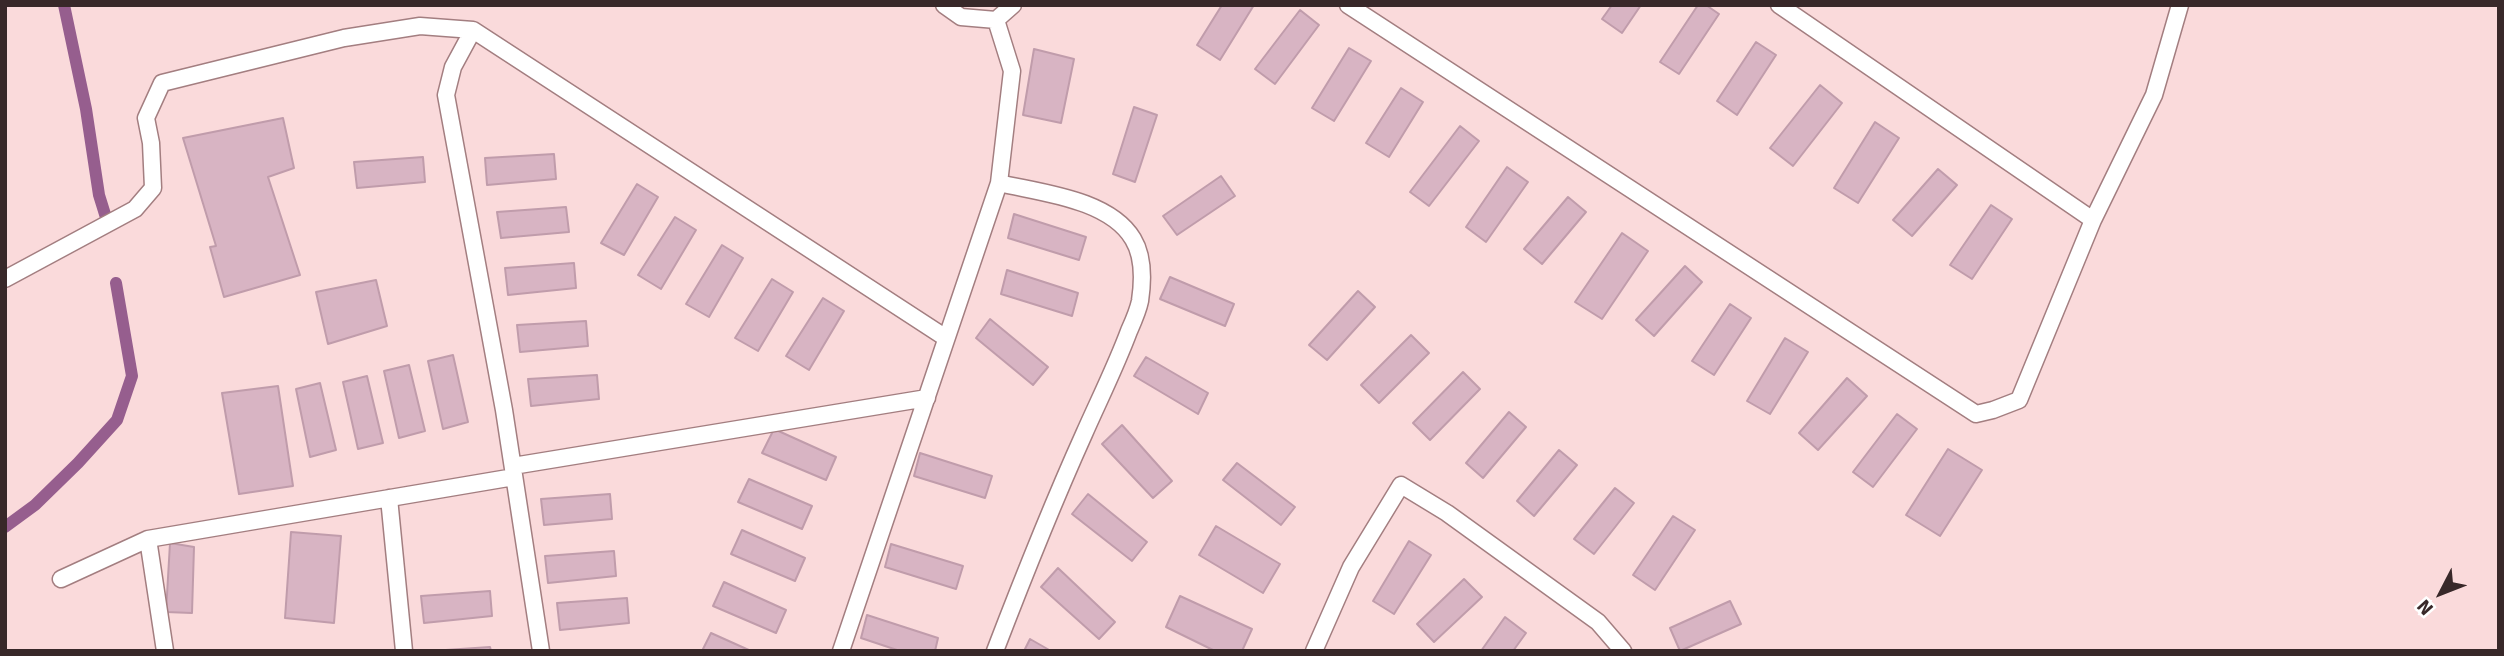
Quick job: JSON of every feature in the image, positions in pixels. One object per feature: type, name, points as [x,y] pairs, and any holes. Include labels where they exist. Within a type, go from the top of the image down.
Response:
[{"type":"lane","points":[[944,5],[961,17],[996,20],[1013,5]]},
{"type":"lane","points":[[1348,5],[1976,414],[1993,411],[2019,400],[2093,220],[2154,95],[2180,5]]},
{"type":"lane","points":[[1779,5],[2093,220]]},
{"type":"lane","points":[[841,651],[999,183],[1012,71],[996,20]]},
{"type":"lane","points":[[5,279],[135,209],[153,188],[151,144],[146,118],[162,83],[344,38],[420,26],[473,30],[946,338]]},
{"type":"lane","points":[[473,30],[453,68],[446,96],[513,472],[541,651]]},
{"type":"lane","points":[[995,651],[1048,515],[1124,345],[1140,303],[1141,277],[1141,259],[1134,240],[1121,224],[1099,210],[1072,200],[999,183]]},
{"type":"lane","points":[[61,579],[148,539],[389,498],[513,472],[927,398]]},
{"type":"lane","points":[[1314,651],[1351,567],[1401,485],[1447,513],[1598,622],[1623,651]]},
{"type":"lane","points":[[389,498],[404,651]]},
{"type":"lane","points":[[148,539],[165,651]]},
{"type":"building","points":[[1222,5],[1254,5],[1220,60],[1197,45]]},
{"type":"building","points":[[1612,5],[1641,5],[1622,33],[1602,19]]},
{"type":"building","points":[[1698,5],[1706,5],[1719,14],[1679,74],[1660,62]]},
{"type":"building","points":[[1300,10],[1319,25],[1275,84],[1255,69]]},
{"type":"building","points":[[1756,42],[1776,55],[1737,115],[1717,101]]},
{"type":"building","points":[[1349,48],[1371,61],[1334,121],[1312,108]]},
{"type":"building","points":[[1034,49],[1074,59],[1061,123],[1023,115]]},
{"type":"building","points":[[1820,85],[1842,103],[1793,166],[1770,148]]},
{"type":"building","points":[[1401,88],[1423,102],[1389,157],[1366,143]]},
{"type":"building","points":[[1134,107],[1157,115],[1135,182],[1113,174]]},
{"type":"building","points":[[283,118],[294,168],[268,177],[300,275],[224,297],[210,247],[216,246],[183,138]]},
{"type":"building","points":[[1875,122],[1899,138],[1858,203],[1834,188]]},
{"type":"building","points":[[1460,126],[1479,141],[1429,206],[1410,192]]},
{"type":"building","points":[[554,154],[556,179],[487,185],[485,158]]},
{"type":"building","points":[[423,157],[425,182],[357,188],[354,162]]},
{"type":"building","points":[[1507,167],[1528,182],[1486,242],[1466,227]]},
{"type":"building","points":[[1938,169],[1957,185],[1912,236],[1893,220]]},
{"type":"building","points":[[1221,176],[1235,196],[1177,235],[1163,216]]},
{"type":"building","points":[[637,184],[658,197],[624,255],[601,243]]},
{"type":"building","points":[[1568,197],[1586,212],[1542,264],[1524,249]]},
{"type":"building","points":[[1991,205],[2012,219],[1972,279],[1950,265]]},
{"type":"building","points":[[566,207],[569,232],[501,238],[497,212]]},
{"type":"building","points":[[1014,214],[1086,237],[1079,260],[1008,238]]},
{"type":"building","points":[[675,217],[696,230],[661,289],[638,275]]},
{"type":"building","points":[[1622,233],[1648,251],[1602,319],[1575,302]]},
{"type":"building","points":[[722,245],[743,258],[709,317],[686,304]]},
{"type":"building","points":[[574,263],[576,288],[508,295],[505,268]]},
{"type":"building","points":[[1685,266],[1702,282],[1654,336],[1636,320]]},
{"type":"building","points":[[1007,270],[1078,293],[1072,316],[1001,294]]},
{"type":"building","points":[[1170,277],[1234,304],[1225,326],[1160,299]]},
{"type":"building","points":[[772,279],[793,292],[758,351],[735,338]]},
{"type":"building","points":[[376,280],[387,326],[328,344],[316,292]]},
{"type":"building","points":[[1358,291],[1375,307],[1327,360],[1309,345]]},
{"type":"building","points":[[823,298],[844,311],[809,370],[786,356]]},
{"type":"building","points":[[1730,304],[1751,318],[1714,375],[1692,361]]},
{"type":"building","points":[[990,319],[1048,367],[1033,385],[976,338]]},
{"type":"building","points":[[586,321],[588,346],[520,352],[517,325]]},
{"type":"building","points":[[1411,335],[1429,353],[1379,403],[1361,385]]},
{"type":"building","points":[[1785,338],[1808,352],[1770,414],[1747,401]]},
{"type":"building","points":[[453,355],[468,422],[443,429],[428,361]]},
{"type":"building","points":[[1146,357],[1208,393],[1198,414],[1134,376]]},
{"type":"building","points":[[409,365],[425,431],[399,438],[384,371]]},
{"type":"building","points":[[1463,372],[1480,389],[1430,440],[1413,423]]},
{"type":"building","points":[[597,375],[599,399],[531,406],[528,379]]},
{"type":"building","points":[[367,376],[383,443],[358,449],[343,382]]},
{"type":"building","points":[[1847,378],[1867,396],[1818,450],[1799,433]]},
{"type":"building","points":[[320,383],[336,450],[310,457],[296,389]]},
{"type":"building","points":[[278,386],[293,486],[239,494],[222,393]]},
{"type":"building","points":[[1509,412],[1526,427],[1483,478],[1466,463]]},
{"type":"building","points":[[1897,414],[1917,429],[1873,487],[1853,472]]},
{"type":"building","points":[[1122,425],[1172,481],[1153,498],[1102,444]]},
{"type":"building","points":[[774,429],[836,457],[826,480],[762,453]]},
{"type":"building","points":[[1948,449],[1982,470],[1940,536],[1906,515]]},
{"type":"building","points":[[1559,450],[1577,465],[1534,516],[1517,501]]},
{"type":"building","points":[[920,453],[992,476],[985,498],[914,476]]},
{"type":"building","points":[[1237,463],[1295,507],[1281,525],[1223,480]]},
{"type":"building","points":[[749,479],[812,506],[802,529],[738,502]]},
{"type":"building","points":[[1615,488],[1634,503],[1594,554],[1574,539]]},
{"type":"building","points":[[610,494],[612,519],[544,525],[541,499]]},
{"type":"building","points":[[1088,494],[1147,542],[1132,561],[1072,514]]},
{"type":"building","points":[[1673,516],[1695,530],[1655,590],[1633,575]]},
{"type":"building","points":[[1216,526],[1280,564],[1263,593],[1199,555]]},
{"type":"building","points":[[742,530],[805,558],[795,581],[731,554]]},
{"type":"building","points":[[291,532],[341,536],[334,623],[285,618]]},
{"type":"building","points":[[1409,541],[1431,555],[1394,614],[1373,601]]},
{"type":"building","points":[[170,543],[194,547],[192,613],[166,612]]},
{"type":"building","points":[[891,544],[963,566],[956,589],[885,567]]},
{"type":"building","points":[[614,551],[616,576],[548,583],[545,556]]},
{"type":"building","points":[[1058,568],[1115,622],[1099,639],[1041,587]]},
{"type":"building","points":[[1464,579],[1482,597],[1434,642],[1417,624]]},
{"type":"building","points":[[724,582],[786,610],[776,633],[713,606]]},
{"type":"building","points":[[490,591],[492,616],[424,623],[421,596]]},
{"type":"building","points":[[1180,596],[1252,629],[1242,651],[1215,651],[1166,627]]},
{"type":"building","points":[[627,598],[629,623],[560,630],[557,603]]},
{"type":"building","points":[[1730,601],[1741,624],[1680,651],[1670,628]]},
{"type":"building","points":[[867,615],[938,638],[935,651],[900,651],[861,638]]},
{"type":"building","points":[[1505,617],[1526,633],[1513,651],[1481,651]]},
{"type":"building","points":[[711,633],[751,651],[702,651]]},
{"type":"building","points":[[1030,639],[1051,651],[1024,651]]},
{"type":"building","points":[[490,647],[491,651],[431,651]]},
{"type":"waterway","points":[[64,5],[86,109],[99,195],[108,224]]},
{"type":"waterway","points":[[5,527],[35,505],[117,420],[132,376],[116,283]]}]
